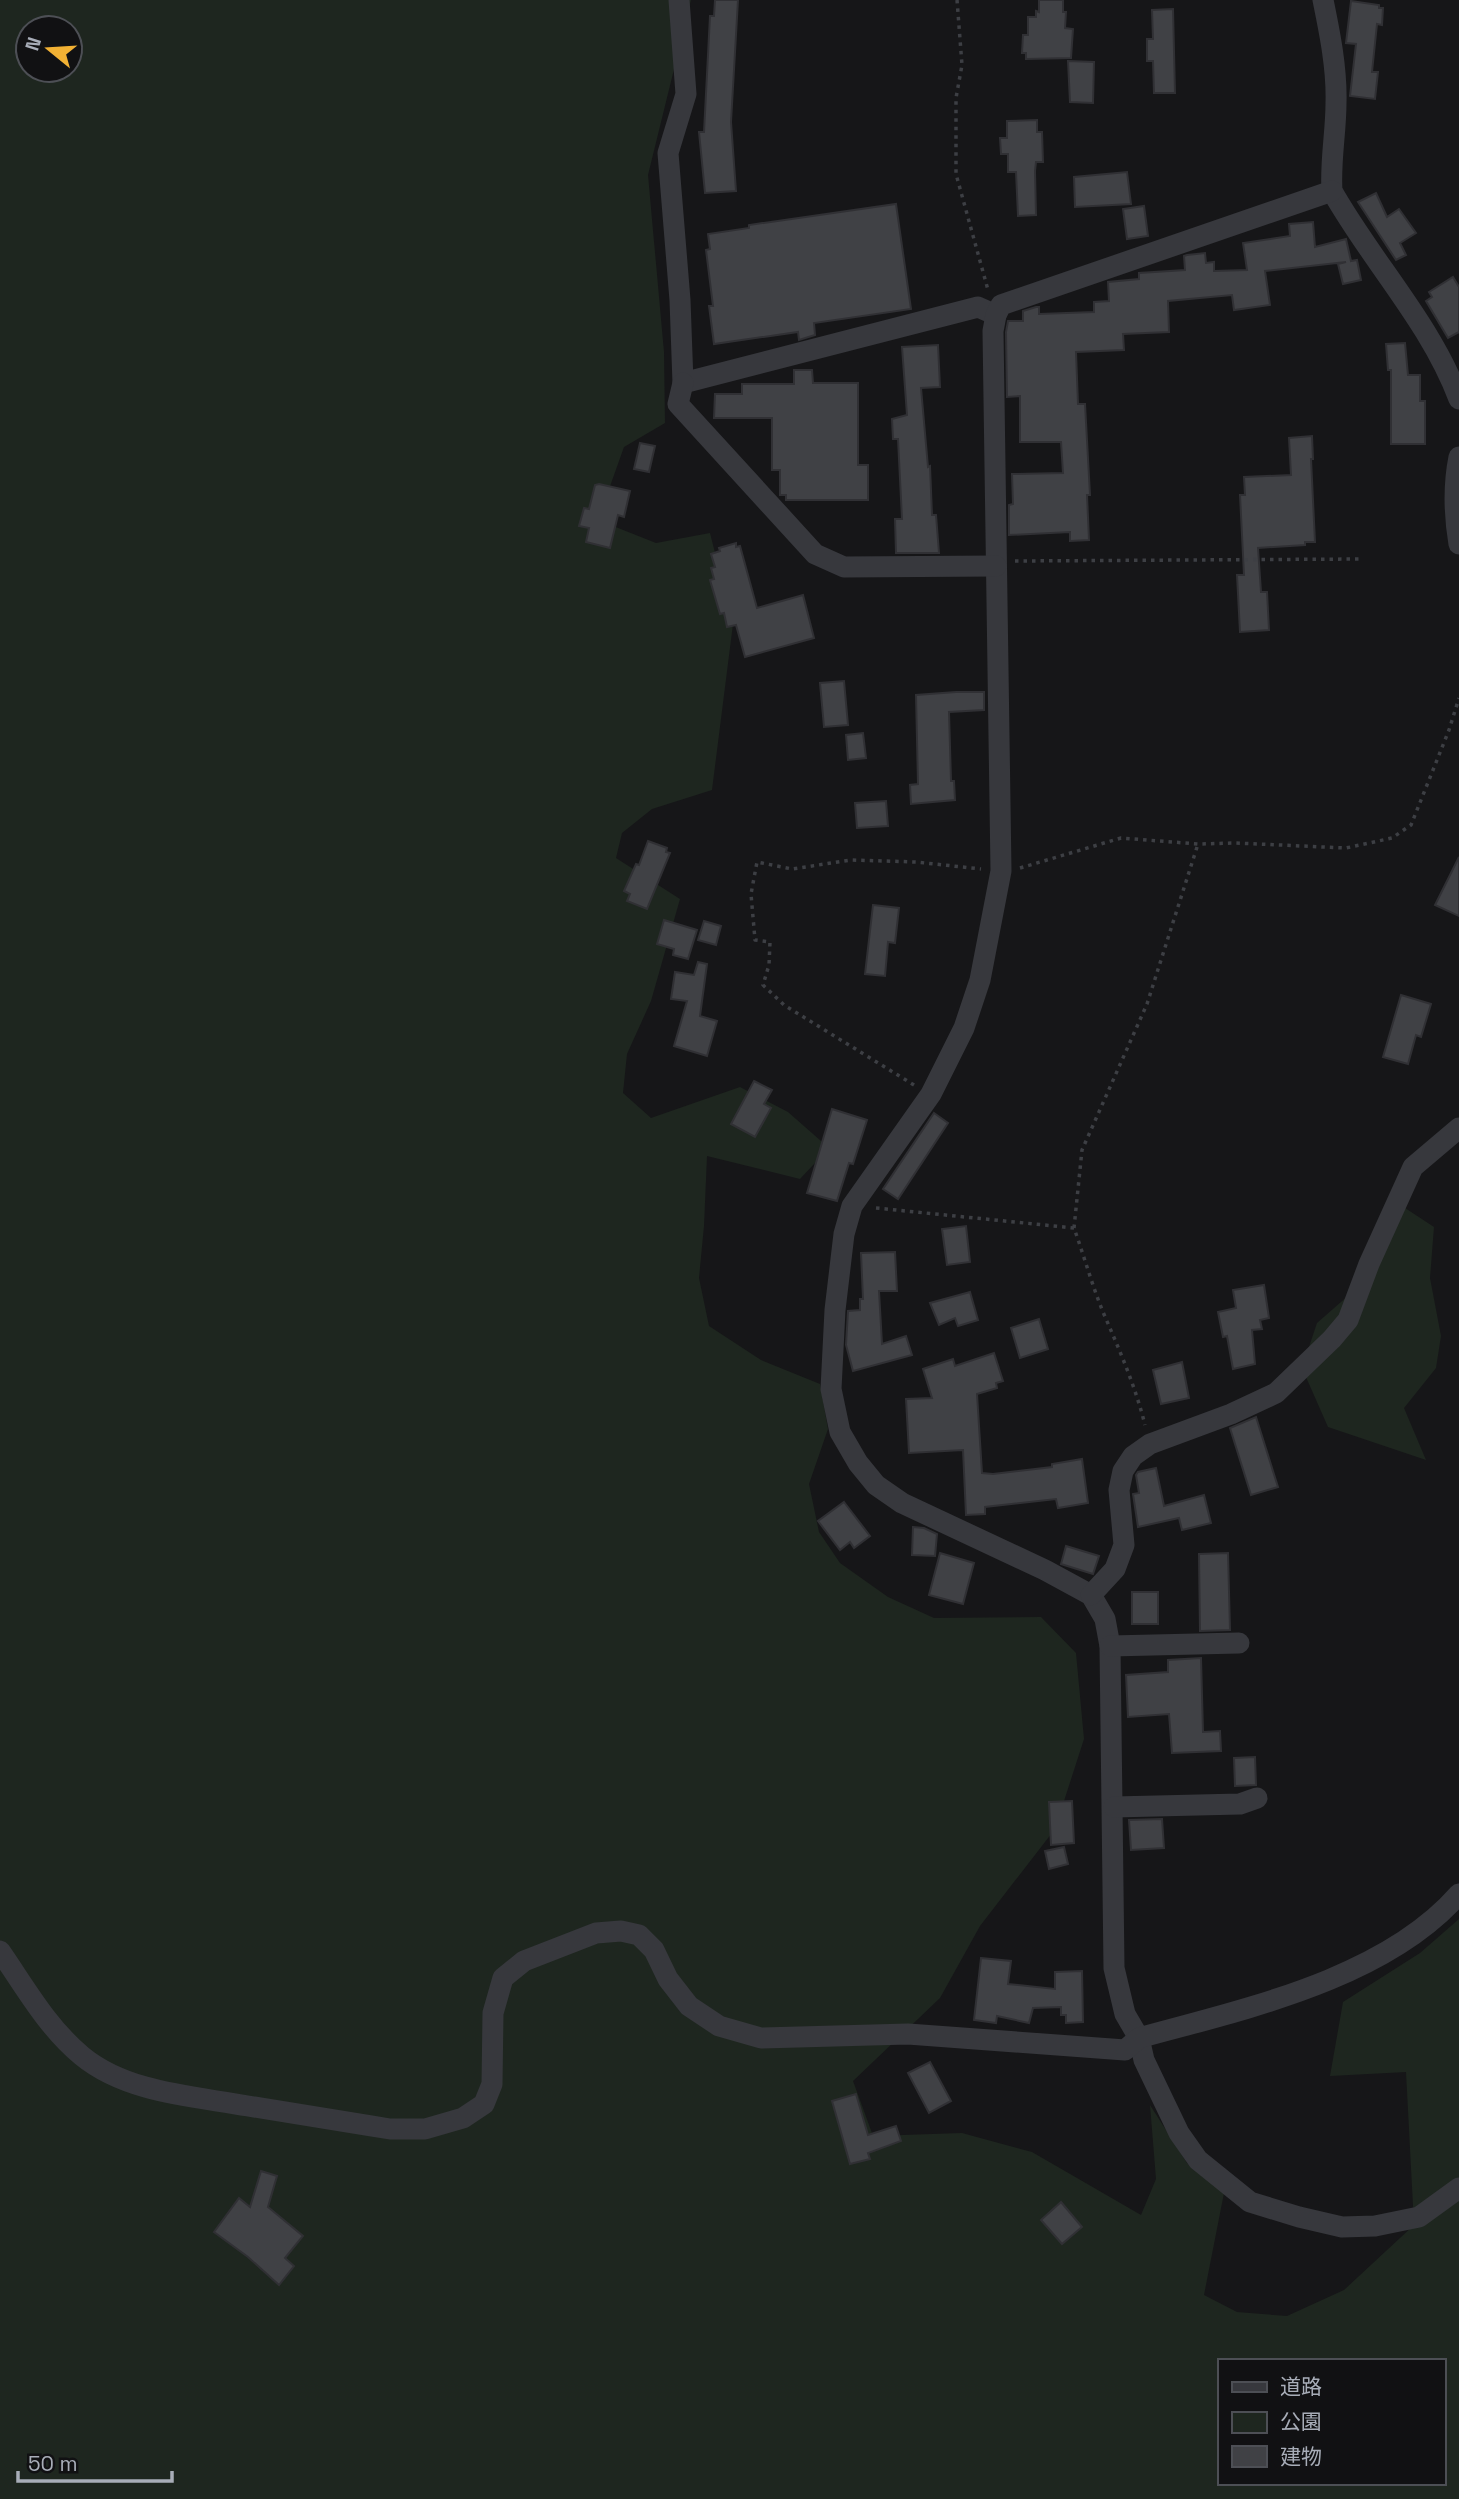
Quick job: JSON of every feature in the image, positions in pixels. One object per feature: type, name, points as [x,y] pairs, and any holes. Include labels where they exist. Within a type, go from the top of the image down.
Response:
[{"type":"street","points":[[679,0],[686,94],[668,153],[680,300],[682,383],[678,404],[815,554],[845,567],[996,564]]},
{"type":"street","points":[[1323,0],[1333,59],[1336,103],[1330,166],[1332,191],[1422,325],[1449,373],[1459,399]]},
{"type":"street","points":[[682,383],[978,307],[998,310],[1332,191]]},
{"type":"street","points":[[998,310],[993,331],[1001,871],[980,980],[964,1028],[931,1094],[852,1206],[844,1234],[836,1297],[831,1389],[840,1432],[858,1463],[876,1485],[902,1503],[1045,1570],[1091,1595],[1105,1619],[1110,1646],[1114,1968],[1125,2014],[1139,2038],[1144,2060],[1179,2133],[1198,2160],[1251,2202],[1342,2227],[1375,2226],[1419,2217],[1459,2188]]},
{"type":"street","points":[[1459,457],[1455,478],[1454,513],[1459,544]]},
{"type":"street","points":[[1091,1595],[1115,1569],[1124,1545],[1119,1490],[1123,1471],[1133,1456],[1150,1444],[1231,1414],[1276,1393],[1332,1339],[1348,1320],[1369,1264],[1413,1167],[1459,1128]]},
{"type":"street","points":[[1110,1646],[1239,1643]]},
{"type":"street","points":[[1114,1807],[1240,1804],[1257,1798]]},
{"type":"street","points":[[0,1951],[57,2033],[84,2057],[109,2073],[136,2084],[173,2093],[390,2129],[425,2129],[463,2118],[484,2104],[492,2084],[493,2013],[503,1978],[524,1961],[596,1933],[621,1931],[639,1936],[654,1950],[668,1979],[689,2006],[719,2026],[761,2038],[908,2034],[1125,2050],[1139,2038],[1309,1988],[1400,1946],[1443,1912],[1459,1894]]},
{"type":"path","points":[[957,0],[962,65],[956,98],[956,174],[989,295],[998,310]]},
{"type":"path","points":[[996,564],[1360,559]]},
{"type":"path","points":[[931,1094],[784,1005],[763,985],[769,965],[770,942],[755,940],[751,894],[757,862],[792,869],[851,860],[916,862],[1001,871],[1020,868],[1121,838],[1198,844],[1346,848],[1392,838],[1411,825],[1459,698]]},
{"type":"path","points":[[1150,1444],[1138,1394],[1103,1311],[1074,1228],[1082,1150],[1147,1004],[1198,844]]},
{"type":"path","points":[[852,1206],[1074,1228]]},
{"type":"green space","points":[[0,0],[691,0],[648,175],[664,352],[665,423],[624,447],[598,520],[656,543],[710,533],[733,624],[712,790],[652,809],[622,833],[616,858],[680,899],[651,1001],[627,1054],[623,1093],[651,1118],[740,1087],[788,1112],[829,1148],[800,1179],[707,1156],[699,1278],[709,1326],[761,1360],[820,1384],[828,1429],[809,1484],[819,1532],[840,1563],[888,1597],[934,1618],[1041,1617],[1076,1653],[1084,1739],[1055,1829],[980,1926],[940,1998],[853,2081],[873,2136],[962,2133],[1032,2152],[1141,2215],[1156,2179],[1150,2105],[1187,2163],[1224,2193],[1204,2295],[1237,2312],[1287,2316],[1344,2290],[1414,2225],[1406,2072],[1330,2076],[1343,2002],[1420,1953],[1459,1919],[1459,2499],[0,2499]]},
{"type":"green space","points":[[1405,1208],[1434,1227],[1430,1278],[1441,1336],[1436,1368],[1404,1408],[1426,1460],[1328,1427],[1302,1368],[1317,1323],[1349,1295]]},
{"type":"building","points":[[715,0],[738,0],[731,122],[736,191],[705,193],[699,132],[704,132],[710,16],[714,16]]},
{"type":"building","points":[[1039,0],[1063,0],[1063,12],[1066,12],[1065,28],[1073,29],[1071,58],[1026,59],[1026,53],[1022,53],[1023,35],[1028,35],[1028,17],[1036,17]]},
{"type":"building","points":[[1351,1],[1383,8],[1382,25],[1377,24],[1372,72],[1378,72],[1375,99],[1350,96],[1356,44],[1346,43]]},
{"type":"building","points":[[1173,9],[1175,93],[1154,93],[1153,61],[1147,61],[1147,39],[1153,39],[1152,10]]},
{"type":"building","points":[[1068,61],[1094,62],[1093,103],[1070,102]]},
{"type":"building","points":[[1037,120],[1037,132],[1042,132],[1043,162],[1036,162],[1036,215],[1018,216],[1016,172],[1008,172],[1008,154],[1001,154],[1000,138],[1007,138],[1007,121]]},
{"type":"building","points":[[1127,172],[1131,204],[1075,207],[1074,177]]},
{"type":"building","points":[[1376,193],[1387,217],[1399,209],[1416,233],[1400,243],[1406,255],[1396,260],[1358,202]]},
{"type":"building","points":[[896,204],[911,309],[814,323],[815,335],[799,340],[798,332],[714,344],[709,306],[713,306],[706,250],[710,249],[708,234],[749,228],[749,225]]},
{"type":"building","points":[[1144,206],[1148,236],[1127,239],[1123,209]]},
{"type":"building","points":[[1313,222],[1315,247],[1346,239],[1351,261],[1357,260],[1361,280],[1343,284],[1338,264],[1346,262],[1265,271],[1270,305],[1234,310],[1232,295],[1168,301],[1169,332],[1123,334],[1124,350],[1076,352],[1078,404],[1085,404],[1090,495],[1087,495],[1089,540],[1070,541],[1070,532],[1009,535],[1009,505],[1013,504],[1012,474],[1063,473],[1061,442],[1020,442],[1020,396],[1007,397],[1008,321],[1023,321],[1023,311],[1036,307],[1039,307],[1039,314],[1094,312],[1094,302],[1109,301],[1108,282],[1139,279],[1139,273],[1185,270],[1184,256],[1187,255],[1205,253],[1206,263],[1214,262],[1214,271],[1247,270],[1243,243],[1290,236],[1289,224]]},
{"type":"building","points":[[1453,277],[1459,287],[1459,332],[1448,338],[1426,301],[1432,297],[1429,292]]},
{"type":"building","points":[[1405,343],[1408,375],[1420,375],[1420,401],[1425,401],[1425,444],[1391,444],[1391,370],[1388,370],[1386,344]]},
{"type":"building","points":[[938,345],[940,387],[921,388],[928,467],[930,466],[932,515],[936,515],[939,553],[896,553],[895,519],[902,519],[898,439],[893,439],[892,419],[907,415],[902,347]]},
{"type":"building","points":[[794,370],[812,370],[813,383],[858,383],[858,465],[868,465],[868,500],[786,500],[786,495],[780,495],[780,470],[772,470],[772,418],[714,418],[715,394],[742,394],[742,384],[794,384]]},
{"type":"building","points":[[1312,436],[1315,542],[1258,548],[1261,592],[1267,592],[1269,630],[1240,632],[1237,575],[1244,575],[1240,495],[1245,495],[1244,477],[1291,475],[1289,438]]},
{"type":"building","points":[[640,443],[655,446],[649,472],[634,469]]},
{"type":"building","points":[[595,485],[630,491],[624,517],[618,515],[610,548],[586,542],[589,528],[579,526],[584,508],[589,509]]},
{"type":"building","points":[[736,543],[736,547],[740,546],[757,608],[803,595],[814,638],[745,657],[736,625],[727,627],[724,613],[720,614],[710,580],[714,579],[711,568],[715,567],[711,554],[720,551],[719,548]]},
{"type":"building","points":[[844,681],[848,725],[824,727],[820,683]]},
{"type":"building","points":[[984,692],[984,710],[949,712],[951,781],[954,781],[955,800],[911,804],[910,785],[918,784],[916,695]]},
{"type":"building","points":[[863,733],[866,758],[848,760],[846,735]]},
{"type":"building","points":[[886,801],[888,826],[857,828],[855,803]]},
{"type":"building","points":[[648,841],[667,848],[666,852],[670,853],[647,909],[627,901],[630,894],[624,891],[636,864],[639,865]]},
{"type":"building","points":[[1459,857],[1459,916],[1435,905]]},
{"type":"building","points":[[873,905],[899,908],[895,943],[888,942],[885,976],[865,974]]},
{"type":"building","points":[[664,920],[697,930],[688,959],[673,955],[674,949],[657,944]]},
{"type":"building","points":[[704,921],[721,926],[716,945],[698,940]]},
{"type":"building","points":[[698,962],[707,964],[700,1016],[717,1021],[707,1056],[674,1046],[687,1001],[671,999],[675,972],[694,975]]},
{"type":"building","points":[[1401,995],[1431,1004],[1421,1037],[1416,1035],[1408,1064],[1383,1057]]},
{"type":"building","points":[[754,1081],[772,1090],[764,1104],[771,1108],[755,1137],[731,1124]]},
{"type":"building","points":[[832,1109],[867,1120],[853,1164],[849,1163],[837,1201],[807,1193]]},
{"type":"building","points":[[934,1113],[948,1123],[898,1199],[883,1189]]},
{"type":"building","points":[[966,1226],[970,1262],[947,1265],[942,1229]]},
{"type":"building","points":[[895,1252],[897,1291],[879,1291],[882,1344],[906,1336],[912,1355],[853,1371],[846,1345],[848,1311],[860,1310],[860,1299],[863,1299],[861,1253]]},
{"type":"building","points":[[1264,1285],[1269,1318],[1260,1320],[1262,1329],[1252,1330],[1255,1364],[1233,1369],[1227,1336],[1223,1337],[1218,1312],[1236,1308],[1233,1290]]},
{"type":"building","points":[[970,1292],[978,1320],[958,1326],[955,1318],[939,1325],[930,1303]]},
{"type":"building","points":[[1039,1319],[1048,1349],[1020,1358],[1011,1328]]},
{"type":"building","points":[[994,1353],[1003,1381],[996,1383],[997,1388],[977,1394],[982,1473],[1052,1467],[1052,1464],[1082,1459],[1088,1503],[1058,1508],[1056,1499],[985,1507],[985,1514],[966,1515],[963,1450],[909,1453],[906,1399],[932,1398],[923,1369],[953,1359],[955,1366]]},
{"type":"building","points":[[1182,1362],[1189,1398],[1161,1404],[1153,1370]]},
{"type":"building","points":[[1256,1417],[1278,1487],[1251,1495],[1230,1428]]},
{"type":"building","points":[[1156,1468],[1164,1506],[1204,1495],[1211,1523],[1182,1530],[1179,1518],[1138,1527],[1133,1494],[1139,1493],[1136,1475],[1138,1472]]},
{"type":"building","points":[[844,1502],[870,1536],[854,1548],[850,1542],[840,1550],[818,1521]]},
{"type":"building","points":[[913,1527],[924,1528],[937,1534],[935,1556],[912,1555]]},
{"type":"building","points":[[1066,1546],[1099,1556],[1093,1574],[1061,1564]]},
{"type":"building","points":[[940,1553],[974,1563],[963,1604],[929,1595]]},
{"type":"building","points":[[1228,1553],[1230,1630],[1200,1631],[1199,1554]]},
{"type":"building","points":[[1132,1592],[1158,1592],[1158,1624],[1132,1624]]},
{"type":"building","points":[[1201,1658],[1203,1732],[1220,1731],[1221,1751],[1172,1753],[1169,1714],[1128,1717],[1126,1675],[1168,1672],[1168,1660]]},
{"type":"building","points":[[1255,1757],[1256,1785],[1235,1786],[1234,1758]]},
{"type":"building","points":[[1072,1801],[1074,1843],[1051,1845],[1049,1802]]},
{"type":"building","points":[[1162,1819],[1164,1848],[1131,1850],[1129,1820]]},
{"type":"building","points":[[1064,1847],[1068,1864],[1049,1869],[1045,1851]]},
{"type":"building","points":[[981,1958],[1011,1961],[1008,1984],[1055,1989],[1055,1972],[1082,1971],[1083,2022],[1066,2023],[1066,2015],[1061,2015],[1061,2007],[1033,2008],[1029,2023],[997,2016],[996,2023],[974,2020]]},
{"type":"building","points":[[930,2062],[951,2101],[929,2113],[908,2073]]},
{"type":"building","points":[[856,2094],[868,2135],[896,2126],[901,2141],[868,2153],[870,2159],[850,2164],[832,2101]]},
{"type":"building","points":[[261,2171],[277,2176],[268,2207],[303,2236],[285,2258],[294,2266],[279,2285],[248,2257],[214,2232],[239,2198],[250,2207]]},
{"type":"building","points":[[1061,2202],[1082,2227],[1062,2244],[1041,2220]]}]
